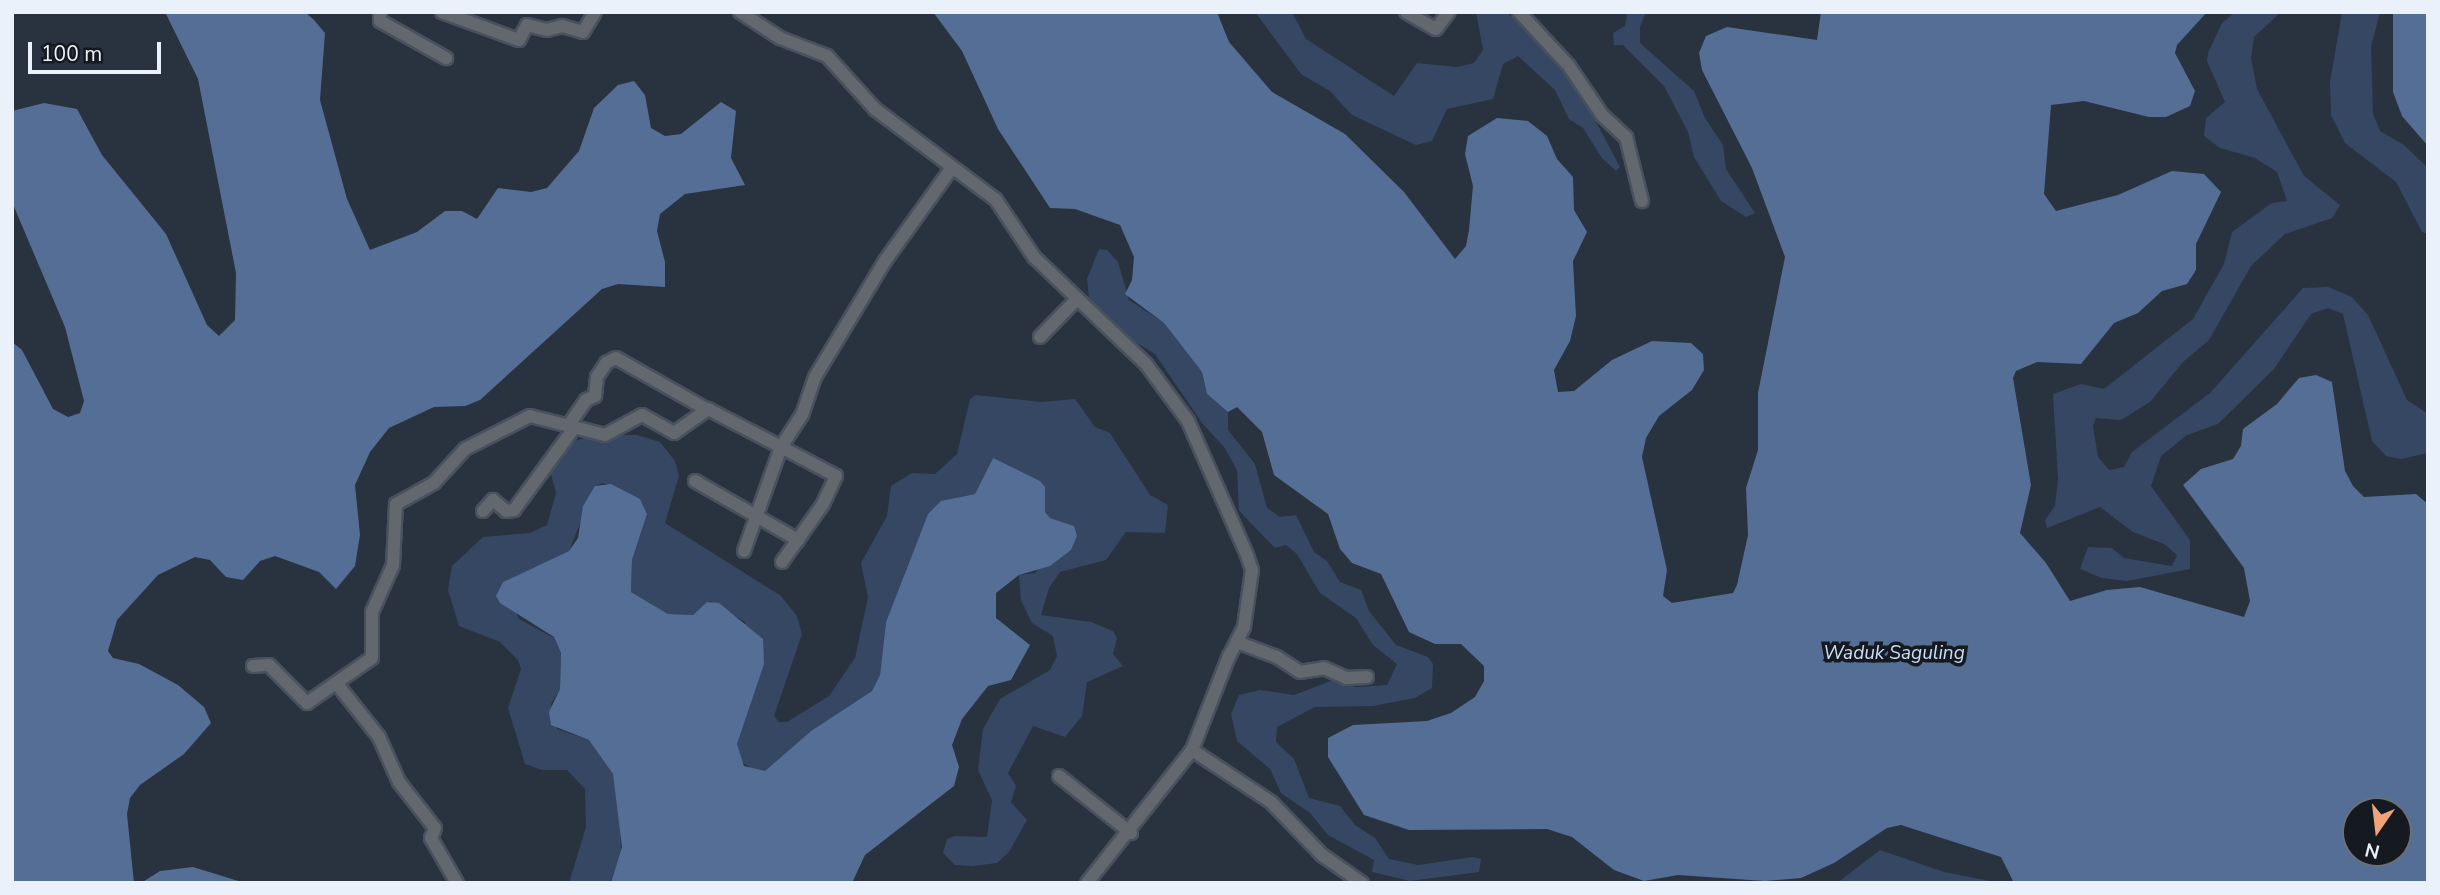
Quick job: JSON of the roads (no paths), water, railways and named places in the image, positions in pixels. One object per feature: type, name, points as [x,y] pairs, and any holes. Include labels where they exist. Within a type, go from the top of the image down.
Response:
[{"type":"street","points":[[380,12],[378,19],[386,26],[446,58]]},
{"type":"street","points":[[442,12],[519,40],[527,25],[583,32],[595,12]]},
{"type":"street","points":[[740,12],[780,38],[827,57],[875,109],[951,169],[996,200],[1024,245],[1076,300],[1146,364],[1206,454],[1252,570],[1244,627],[1192,750],[1131,833],[1087,883]]},
{"type":"street","points":[[1406,12],[1437,29],[1449,12]]},
{"type":"street","points":[[1519,12],[1569,66],[1602,115],[1626,137],[1642,201]]},
{"type":"street","points":[[744,551],[758,519],[782,447],[802,415],[815,377],[885,261],[951,169]]},
{"type":"street","points":[[1040,337],[1076,300]]},
{"type":"street","points":[[483,511],[493,500],[506,510],[514,510],[599,391],[597,377],[606,363],[616,358],[706,409],[836,476],[782,562]]},
{"type":"street","points":[[253,666],[269,665],[305,702],[337,684],[374,654],[372,612],[394,565],[396,504],[434,482],[465,449],[505,433],[530,416],[605,435],[616,433],[640,414],[674,433],[706,409]]},
{"type":"street","points":[[695,481],[798,540]]},
{"type":"street","points":[[1237,642],[1278,657],[1300,672],[1324,668],[1346,678],[1367,677]]},
{"type":"street","points":[[337,684],[379,737],[399,782],[436,828],[431,838],[457,883]]},
{"type":"street","points":[[1192,750],[1270,803],[1322,855],[1362,883]]},
{"type":"street","points":[[1059,776],[1131,833]]},
{"type":"water","points":[[165,12],[305,12],[314,20],[325,33],[320,100],[347,199],[370,250],[417,232],[445,211],[462,211],[477,219],[498,188],[531,192],[547,188],[579,151],[594,108],[618,85],[634,81],[645,95],[651,128],[665,136],[681,134],[721,102],[736,111],[731,158],[745,185],[685,194],[660,214],[657,231],[665,262],[665,287],[618,284],[602,289],[480,400],[465,406],[434,407],[389,428],[370,452],[355,485],[360,535],[355,566],[336,589],[319,572],[275,556],[260,561],[243,580],[226,577],[210,560],[195,557],[158,575],[117,620],[108,651],[113,658],[139,664],[178,685],[204,707],[211,723],[184,754],[140,785],[130,798],[127,814],[134,883],[12,883],[12,342],[22,350],[53,409],[68,417],[80,413],[84,401],[65,327],[12,202],[12,111],[44,103],[77,109],[102,155],[166,234],[207,325],[219,336],[235,320],[236,273],[198,79]]},
{"type":"water","name":"Waduk Saguling","points":[[933,12],[1217,12],[1229,42],[1272,92],[1345,134],[1404,192],[1455,259],[1466,246],[1469,230],[1473,186],[1465,154],[1468,136],[1497,118],[1528,121],[1547,136],[1557,159],[1573,177],[1574,210],[1587,232],[1573,261],[1576,316],[1570,341],[1554,370],[1558,392],[1574,391],[1612,360],[1652,341],[1691,343],[1703,354],[1704,370],[1692,390],[1659,416],[1646,438],[1642,457],[1667,570],[1663,596],[1672,603],[1733,593],[1737,585],[1748,535],[1746,488],[1758,450],[1758,393],[1785,257],[1752,168],[1702,70],[1699,53],[1706,36],[1727,27],[1817,40],[1821,12],[2207,12],[2177,45],[2175,53],[2195,91],[2190,106],[2166,117],[2149,117],[2084,101],[2051,105],[2044,194],[2056,211],[2118,195],[2172,171],[2204,174],[2221,192],[2196,244],[2196,270],[2187,284],[2162,291],[2138,313],[2114,323],[2081,364],[2037,362],[2016,371],[2013,378],[2031,485],[2020,533],[2046,563],[2070,601],[2107,590],[2140,587],[2244,617],[2250,601],[2244,568],[2183,485],[2201,469],[2233,459],[2241,446],[2243,429],[2277,404],[2299,378],[2316,375],[2332,382],[2345,471],[2353,486],[2364,497],[2416,494],[2428,504],[2428,883],[2014,883],[2001,857],[1901,825],[1887,828],[1834,863],[1801,878],[1765,881],[1678,875],[1644,881],[1614,870],[1572,837],[1547,829],[1409,830],[1364,815],[1328,757],[1328,738],[1353,725],[1427,721],[1451,713],[1475,697],[1484,681],[1484,666],[1461,644],[1435,644],[1409,632],[1381,574],[1352,563],[1340,549],[1328,514],[1274,475],[1262,432],[1237,407],[1228,412],[1207,394],[1202,372],[1164,323],[1125,294],[1132,280],[1134,257],[1120,225],[1075,209],[1050,208],[998,129],[962,51]]},
{"type":"water","points":[[2393,12],[2428,12],[2428,146],[2402,116],[2393,92]]},
{"type":"water","points":[[993,458],[1040,481],[1045,487],[1045,512],[1050,518],[1074,526],[1077,536],[1071,550],[1050,566],[1019,575],[996,593],[996,618],[1030,645],[1011,680],[988,686],[962,719],[952,745],[959,767],[954,786],[865,855],[852,883],[611,883],[622,847],[613,774],[589,740],[551,725],[549,712],[560,689],[561,653],[554,637],[500,603],[496,596],[503,582],[569,551],[578,538],[583,506],[595,486],[611,484],[640,499],[647,514],[632,560],[631,592],[668,614],[693,615],[707,602],[719,603],[763,639],[764,664],[737,744],[744,766],[765,771],[811,731],[872,691],[880,675],[886,622],[928,514],[941,501],[975,494]]},
{"type":"water","points":[[193,867],[245,883],[141,883],[160,871]]}]
